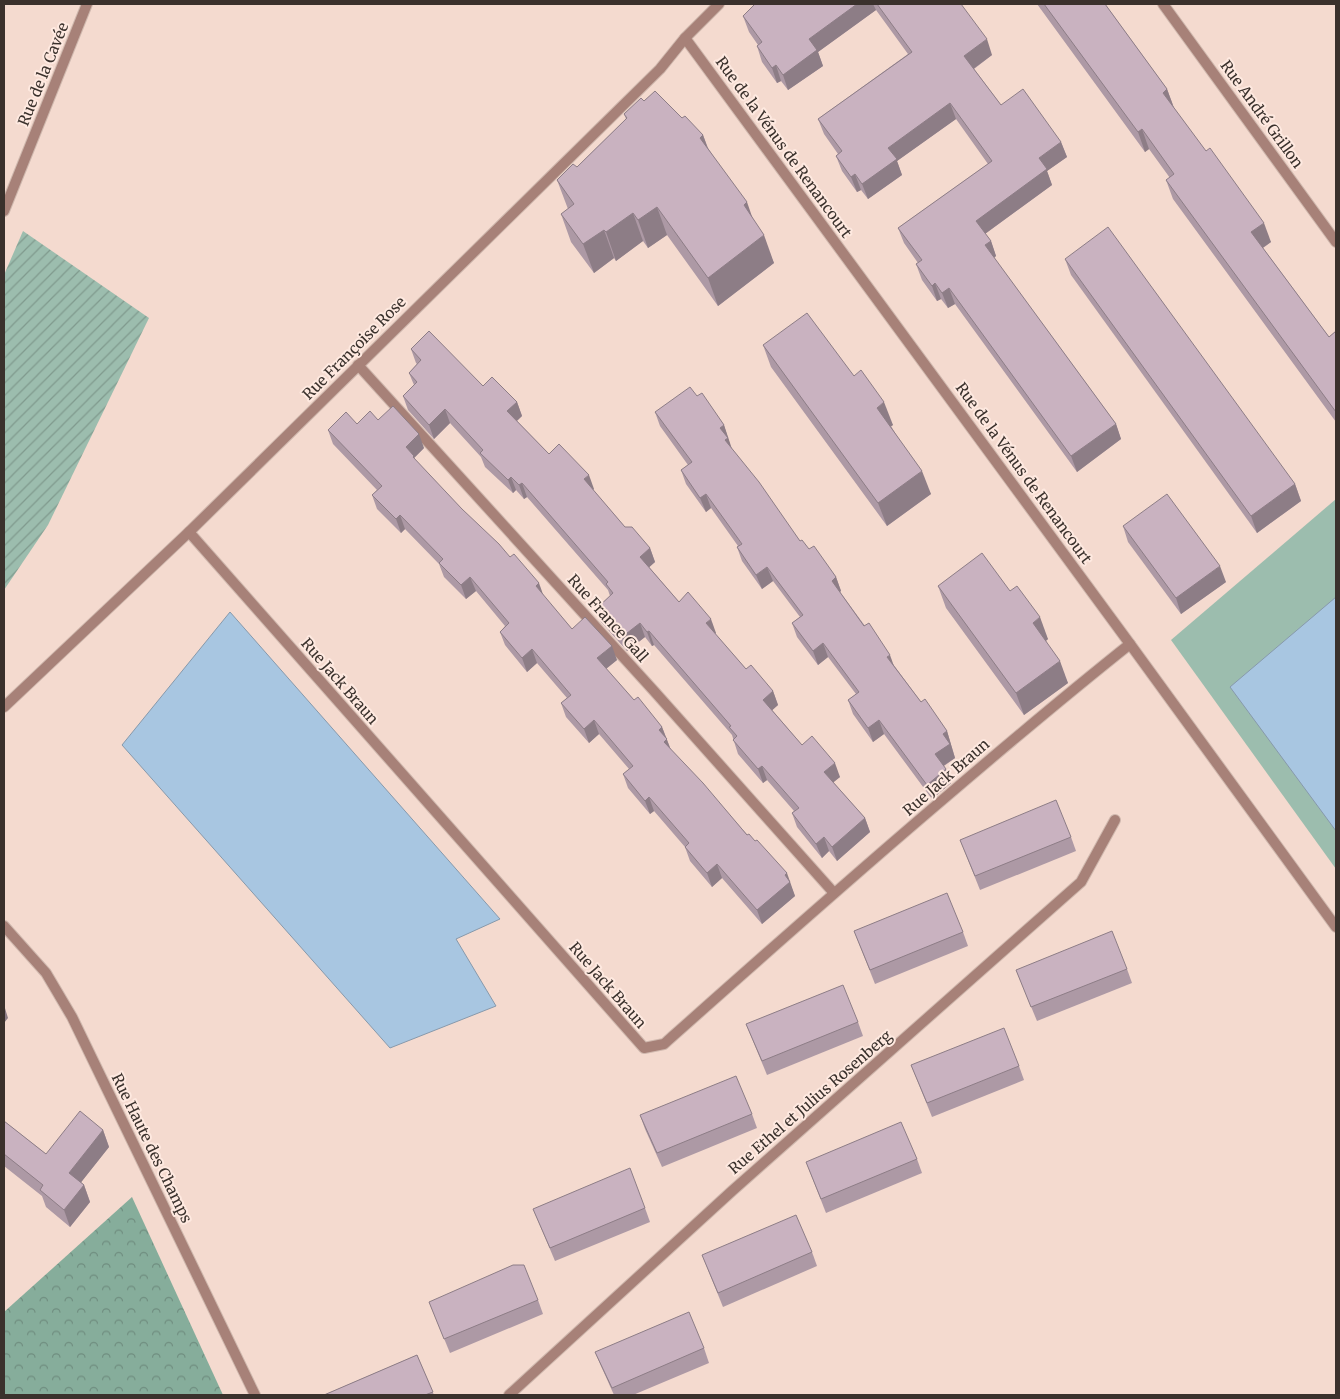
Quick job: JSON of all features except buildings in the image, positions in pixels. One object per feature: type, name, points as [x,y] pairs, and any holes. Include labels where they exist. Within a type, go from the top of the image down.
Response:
[{"type":"street","name":"Rue de la Cavée","points":[[4,211],[87,4]]},
{"type":"street","name":"Rue Françoise Rose","points":[[4,707],[189,532],[660,69],[685,38],[719,4]]},
{"type":"street","name":"Rue André Grillon","points":[[1163,4],[1336,242]]},
{"type":"street","name":"Rue de la Vénus de Renancourt","points":[[685,38],[1336,927]]},
{"type":"street","name":"Rue France Gall","points":[[358,365],[834,893]]},
{"type":"street","name":"Rue Jack Braun","points":[[189,532],[644,1048],[664,1044],[834,893],[997,753],[1130,644]]},
{"type":"street","name":"Rue Ethel et Julius Rosenberg","points":[[509,1395],[732,1191],[1081,882],[1115,820]]},
{"type":"street","name":"Rue Haute des Champs","points":[[4,926],[46,973],[72,1017],[255,1395]]},
{"type":"green space","points":[[23,231],[149,318],[48,525],[4,590],[4,275]]},
{"type":"green space","points":[[1336,499],[1336,869],[1171,640]]},
{"type":"green space","points":[[132,1197],[223,1395],[4,1395],[4,1312]]},
{"type":"water","points":[[1336,597],[1336,831],[1230,687]]},
{"type":"water","points":[[230,612],[500,919],[456,939],[496,1006],[390,1048],[122,745]]}]
